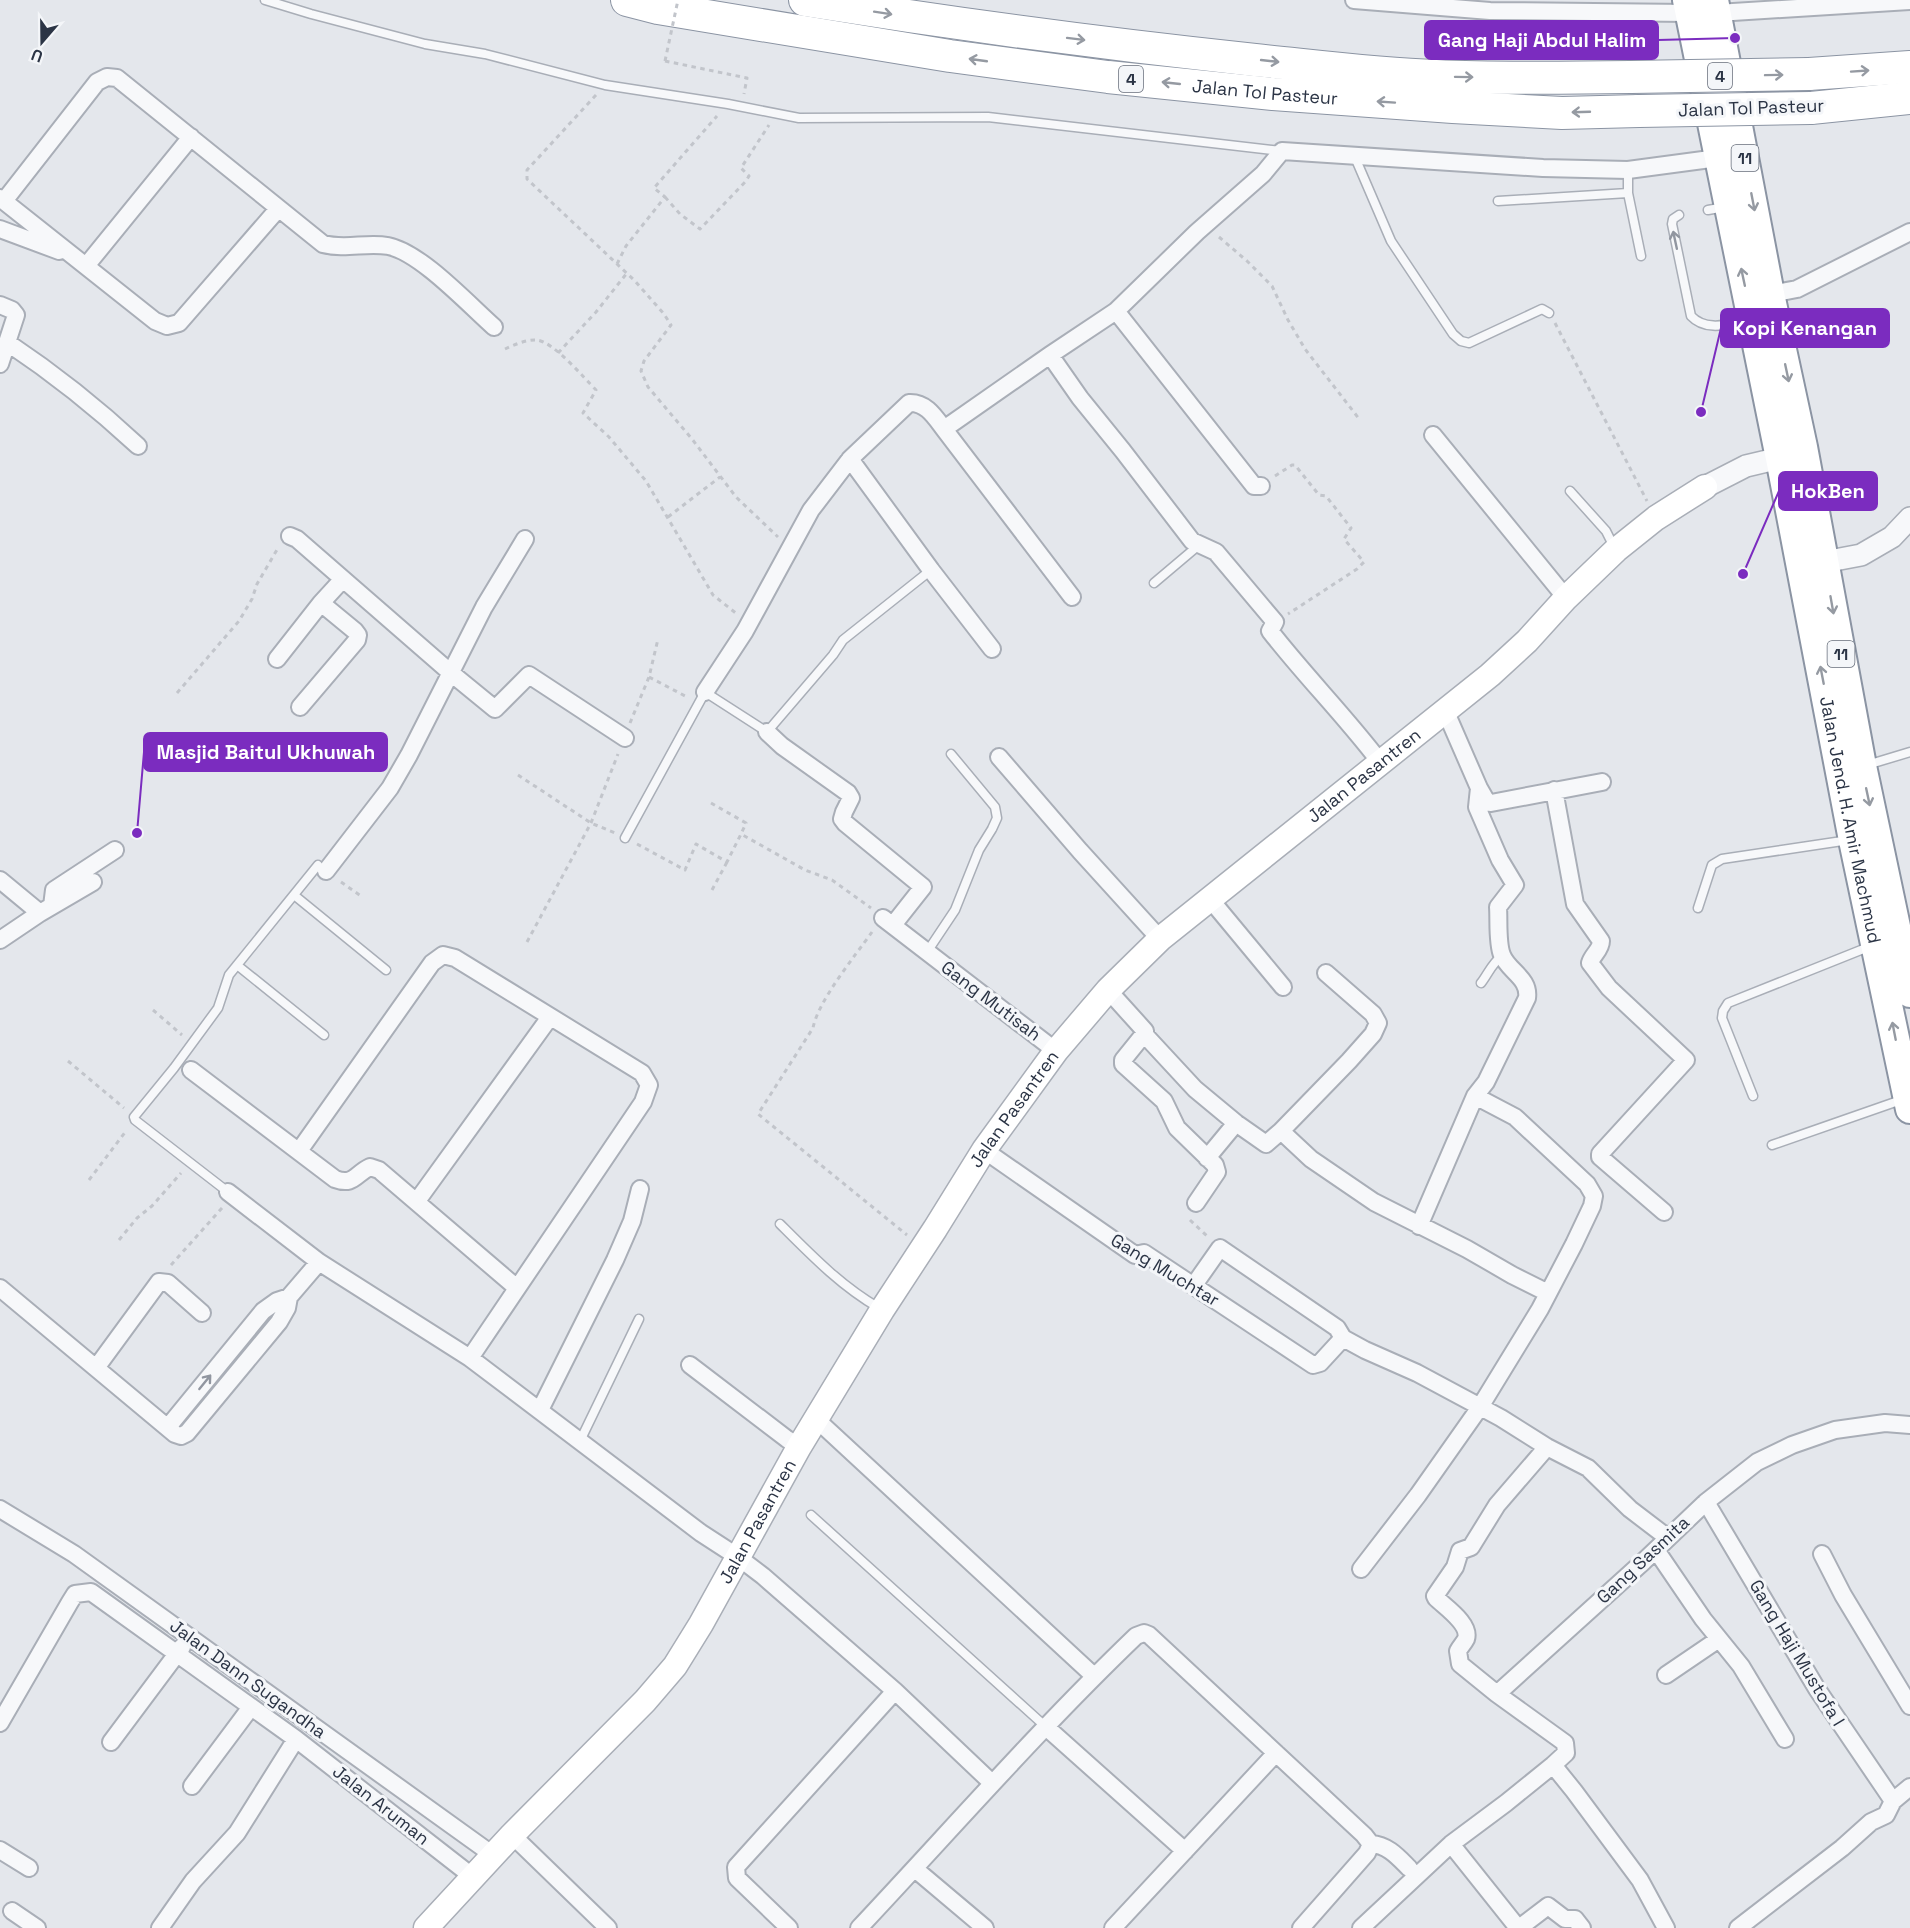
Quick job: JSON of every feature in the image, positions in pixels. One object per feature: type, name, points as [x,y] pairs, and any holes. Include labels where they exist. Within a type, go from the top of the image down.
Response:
[{"type":"highway","name":"Jalan Tol Pasteur","points":[[627,0],[658,8],[950,56],[1108,77],[1273,94],[1562,113],[1810,108],[1910,98]]},
{"type":"highway","name":"Jalan Tol Pasteur","points":[[805,0],[948,23],[1162,50],[1352,70],[1435,76],[1544,79],[1809,74],[1910,67]]},
{"type":"highway","name":"Jalan Jend. H. Amir Machmud","points":[[1702,6],[1718,158],[1718,208],[1773,305],[1780,458],[1853,840],[1909,1103]]},
{"type":"highway","name":"Jalan Jend. H. Amir Machmud","points":[[1702,6],[1773,305],[1803,447],[1862,766],[1902,920],[1910,993]]},
{"type":"main road","name":"Jalan Pasantren","points":[[426,1928],[512,1835],[645,1701],[675,1666],[701,1624],[799,1447],[882,1310],[984,1150],[1056,1051],[1108,990],[1160,939],[1490,675],[1527,641],[1566,598],[1616,550],[1656,518],[1705,487]]},
{"type":"street","points":[[1354,0],[1489,5],[1702,6],[1910,1]]},
{"type":"street","points":[[278,209],[179,323],[167,326],[155,321],[2,199],[97,82],[107,76],[117,78],[323,244],[336,247],[385,246],[403,250],[420,261],[494,327]]},
{"type":"street","points":[[80,261],[191,137]]},
{"type":"street","points":[[944,429],[1116,311],[1197,232],[1263,174],[1282,151],[1543,168],[1628,170],[1718,158]]},
{"type":"street","points":[[0,229],[80,261]]},
{"type":"street","points":[[1773,305],[1910,232]]},
{"type":"street","points":[[0,305],[12,310],[16,315],[0,364]]},
{"type":"street","points":[[1116,311],[1254,486],[1261,486]]},
{"type":"street","points":[[8,343],[48,369],[93,405],[138,446]]},
{"type":"street","points":[[1050,355],[1080,398],[1124,451],[1186,534],[1192,541],[1216,552],[1275,622],[1270,631],[1295,663],[1358,733],[1380,762]]},
{"type":"street","points":[[702,697],[749,623],[811,510],[850,459],[909,403],[916,402],[928,409],[1072,597]]},
{"type":"street","points":[[1434,435],[1566,598]]},
{"type":"street","name":"Jalan Pasantren","points":[[1705,487],[1746,466],[1780,458]]},
{"type":"street","points":[[850,459],[992,649]]},
{"type":"street","points":[[1824,562],[1861,555],[1892,537],[1910,518]]},
{"type":"street","points":[[290,536],[297,539],[495,709],[529,675],[625,738]]},
{"type":"street","points":[[322,868],[390,788],[484,607],[525,539]]},
{"type":"street","points":[[277,659],[343,579]]},
{"type":"street","points":[[300,707],[357,640],[358,635],[321,603]]},
{"type":"street","points":[[1445,710],[1479,788],[1485,800],[1491,803],[1602,782]]},
{"type":"street","points":[[767,732],[797,757],[848,793],[852,798],[842,819],[845,823],[923,887],[888,921]]},
{"type":"street","points":[[999,757],[1160,939]]},
{"type":"street","points":[[1419,1226],[1475,1096],[1486,1082],[1528,992],[1502,956],[1498,907],[1515,885],[1500,860],[1477,807],[1479,788]]},
{"type":"street","points":[[1554,790],[1575,904],[1601,941],[1601,946],[1591,958],[1590,963],[1609,988],[1686,1060],[1600,1154],[1600,1157],[1664,1212]]},
{"type":"street","points":[[46,910],[54,890],[115,850]]},
{"type":"street","points":[[0,880],[46,910]]},
{"type":"street","points":[[0,940],[93,882]]},
{"type":"street","points":[[1210,899],[1282,987]]},
{"type":"street","name":"Gang Mutisah","points":[[888,921],[1056,1051]]},
{"type":"street","points":[[299,1151],[437,958],[443,955],[455,958],[642,1073],[649,1085],[643,1102],[470,1359]]},
{"type":"street","points":[[1108,990],[1145,1031],[1144,1034],[1195,1089],[1266,1144],[1349,1061],[1373,1034],[1378,1023],[1373,1014],[1326,973]]},
{"type":"street","points":[[417,1202],[550,1017]]},
{"type":"street","points":[[1144,1034],[1123,1060],[1123,1064],[1164,1101],[1177,1128],[1215,1165],[1217,1172],[1196,1203]]},
{"type":"street","points":[[191,1070],[335,1179],[343,1182],[350,1181],[362,1170],[370,1167],[379,1170],[517,1288]]},
{"type":"street","points":[[1361,1569],[1418,1495],[1480,1407],[1540,1309],[1592,1206],[1594,1196],[1587,1184],[1515,1117],[1475,1096]]},
{"type":"street","points":[[1207,1158],[1236,1123]]},
{"type":"street","points":[[1281,1131],[1311,1159],[1374,1202],[1548,1293]]},
{"type":"street","name":"Gang Muchtar","points":[[984,1150],[1135,1256],[1144,1253],[1313,1365],[1320,1363],[1343,1338]]},
{"type":"street","points":[[540,1410],[615,1260],[632,1221],[640,1189]]},
{"type":"street","points":[[230,1194],[319,1262],[470,1359],[701,1533],[763,1576],[895,1691],[992,1783]]},
{"type":"street","points":[[1194,1285],[1220,1248],[1337,1328],[1343,1338],[1417,1373],[1588,1468],[1630,1509],[1668,1538]]},
{"type":"street","points":[[0,1288],[178,1436],[187,1433],[279,1322],[287,1308],[289,1297],[319,1262]]},
{"type":"street","points":[[96,1368],[159,1281],[168,1283],[202,1313]]},
{"type":"street","points":[[690,1365],[799,1447]]},
{"type":"street","points":[[816,1419],[1094,1676]]},
{"type":"street","name":"Gang Sasmita","points":[[1497,1694],[1706,1502],[1757,1462],[1835,1430],[1885,1424],[1910,1425]]},
{"type":"street","points":[[1361,1928],[1451,1844],[1553,1766],[1566,1753],[1565,1743],[1460,1664],[1458,1651],[1466,1639],[1467,1632],[1462,1622],[1435,1596],[1455,1568],[1460,1551],[1471,1547],[1497,1505],[1547,1447]]},
{"type":"street","name":"Gang Haji Mustofa I","points":[[1706,1502],[1817,1689],[1893,1801]]},
{"type":"street","name":"Jalan Dann Sugandha","points":[[0,1509],[74,1554],[493,1855]]},
{"type":"street","points":[[1656,1550],[1719,1640],[1741,1666],[1785,1739]]},
{"type":"street","points":[[1822,1554],[1843,1595],[1910,1706]]},
{"type":"street","name":"Jalan Aruman","points":[[0,1723],[75,1594],[91,1592],[296,1739],[473,1877]]},
{"type":"street","points":[[859,1928],[1094,1676],[1137,1636],[1144,1634],[1149,1635],[1371,1844],[1391,1850],[1409,1868]]},
{"type":"street","points":[[111,1742],[189,1637]]},
{"type":"street","points":[[1666,1675],[1719,1640]]},
{"type":"street","points":[[789,1928],[737,1878],[736,1867],[895,1691]]},
{"type":"street","points":[[192,1786],[251,1707]]},
{"type":"street","points":[[1046,1727],[1185,1851]]},
{"type":"street","points":[[160,1928],[193,1881],[237,1833],[296,1739]]},
{"type":"street","points":[[1113,1928],[1276,1753]]},
{"type":"street","points":[[1553,1766],[1640,1880],[1666,1928]]},
{"type":"street","points":[[1738,1928],[1842,1848],[1871,1822],[1886,1815],[1893,1801],[1910,1787]]},
{"type":"street","points":[[512,1835],[608,1928]]},
{"type":"street","points":[[1301,1928],[1367,1853],[1371,1844]]},
{"type":"street","points":[[1451,1844],[1518,1928],[1548,1906],[1565,1919],[1575,1919],[1582,1928]]},
{"type":"street","points":[[0,1850],[28,1868]]},
{"type":"street","points":[[915,1869],[985,1928]]},
{"type":"street","points":[[12,1911],[37,1928]]},
{"type":"lane","points":[[265,0],[425,44],[485,54],[605,85],[728,104],[799,118],[988,117],[1282,151]]},
{"type":"lane","points":[[1353,154],[1391,241],[1453,334],[1461,341],[1469,343],[1542,309],[1549,313]]},
{"type":"lane","points":[[1628,170],[1628,193],[1641,256]]},
{"type":"lane","points":[[1498,201],[1628,193]]},
{"type":"lane","points":[[1679,215],[1673,219],[1672,224],[1691,316],[1697,322],[1705,326],[1773,305]]},
{"type":"lane","points":[[1570,491],[1606,531],[1616,550]]},
{"type":"lane","points":[[1154,583],[1199,545]]},
{"type":"lane","points":[[626,838],[642,804],[702,697],[767,732],[833,655],[843,640],[931,570]]},
{"type":"lane","points":[[1862,766],[1910,752]]},
{"type":"lane","points":[[927,952],[956,910],[980,850],[996,818],[995,807],[951,754]]},
{"type":"lane","points":[[1698,908],[1712,865],[1716,861],[1853,840]]},
{"type":"lane","points":[[230,1194],[135,1119],[218,1008],[229,975],[294,895],[322,868]]},
{"type":"lane","points":[[294,895],[386,970]]},
{"type":"lane","points":[[1753,1096],[1722,1018],[1728,1003],[1876,943]]},
{"type":"lane","points":[[1480,983],[1490,971],[1493,963],[1502,956]]},
{"type":"lane","points":[[237,965],[324,1035]]},
{"type":"lane","points":[[1772,1145],[1909,1103]]},
{"type":"lane","points":[[780,1224],[830,1273],[860,1297],[882,1310]]},
{"type":"lane","points":[[580,1441],[639,1318]]},
{"type":"lane","points":[[811,1515],[1046,1727]]},
{"type":"path","points":[[678,0],[664,61],[747,78]]},
{"type":"path","points":[[605,85],[526,170],[526,175],[531,184],[627,273],[650,297],[671,325],[644,361],[641,371],[648,387],[692,439],[720,477],[758,520],[778,538],[791,545]]},
{"type":"path","points":[[728,104],[654,188],[700,230],[746,181],[749,176],[741,168],[777,113]]},
{"type":"path","points":[[617,264],[627,246],[665,197]]},
{"type":"path","points":[[1207,225],[1272,286],[1305,349],[1360,420]]},
{"type":"path","points":[[558,353],[603,305],[627,273]]},
{"type":"path","points":[[1549,313],[1656,518]]},
{"type":"path","points":[[505,349],[537,340],[544,342],[596,390],[583,413],[609,437],[646,481],[713,595],[749,623]]},
{"type":"path","points":[[1261,486],[1295,465],[1319,495],[1326,496],[1351,528],[1344,539],[1364,561],[1357,569],[1275,622]]},
{"type":"path","points":[[668,517],[720,477]]},
{"type":"path","points":[[177,693],[239,621],[262,575],[284,539],[290,536]]},
{"type":"path","points":[[649,677],[702,697]]},
{"type":"path","points":[[518,775],[591,823],[626,838],[685,870],[696,844],[727,861]]},
{"type":"path","points":[[711,803],[746,823],[712,890]]},
{"type":"path","points":[[527,942],[591,823]]},
{"type":"path","points":[[741,834],[805,870],[832,879],[888,921],[843,972],[815,1017],[813,1028],[758,1114],[922,1248]]},
{"type":"path","points":[[153,1010],[192,1044]]},
{"type":"path","points":[[68,1061],[135,1119],[88,1180]]},
{"type":"path","points":[[119,1240],[190,1163]]},
{"type":"path","points":[[171,1265],[230,1194]]},
{"type":"path","points":[[1196,1203],[1187,1217],[1220,1248]]},
{"type":"place","name":"Gang Haji Abdul Halim","points":[[1735,38]]},
{"type":"place","name":"Kopi Kenangan","points":[[1701,412]]},
{"type":"place","name":"HokBen","points":[[1743,574]]},
{"type":"place","name":"Masjid Baitul Ukhuwah","points":[[137,833]]}]
